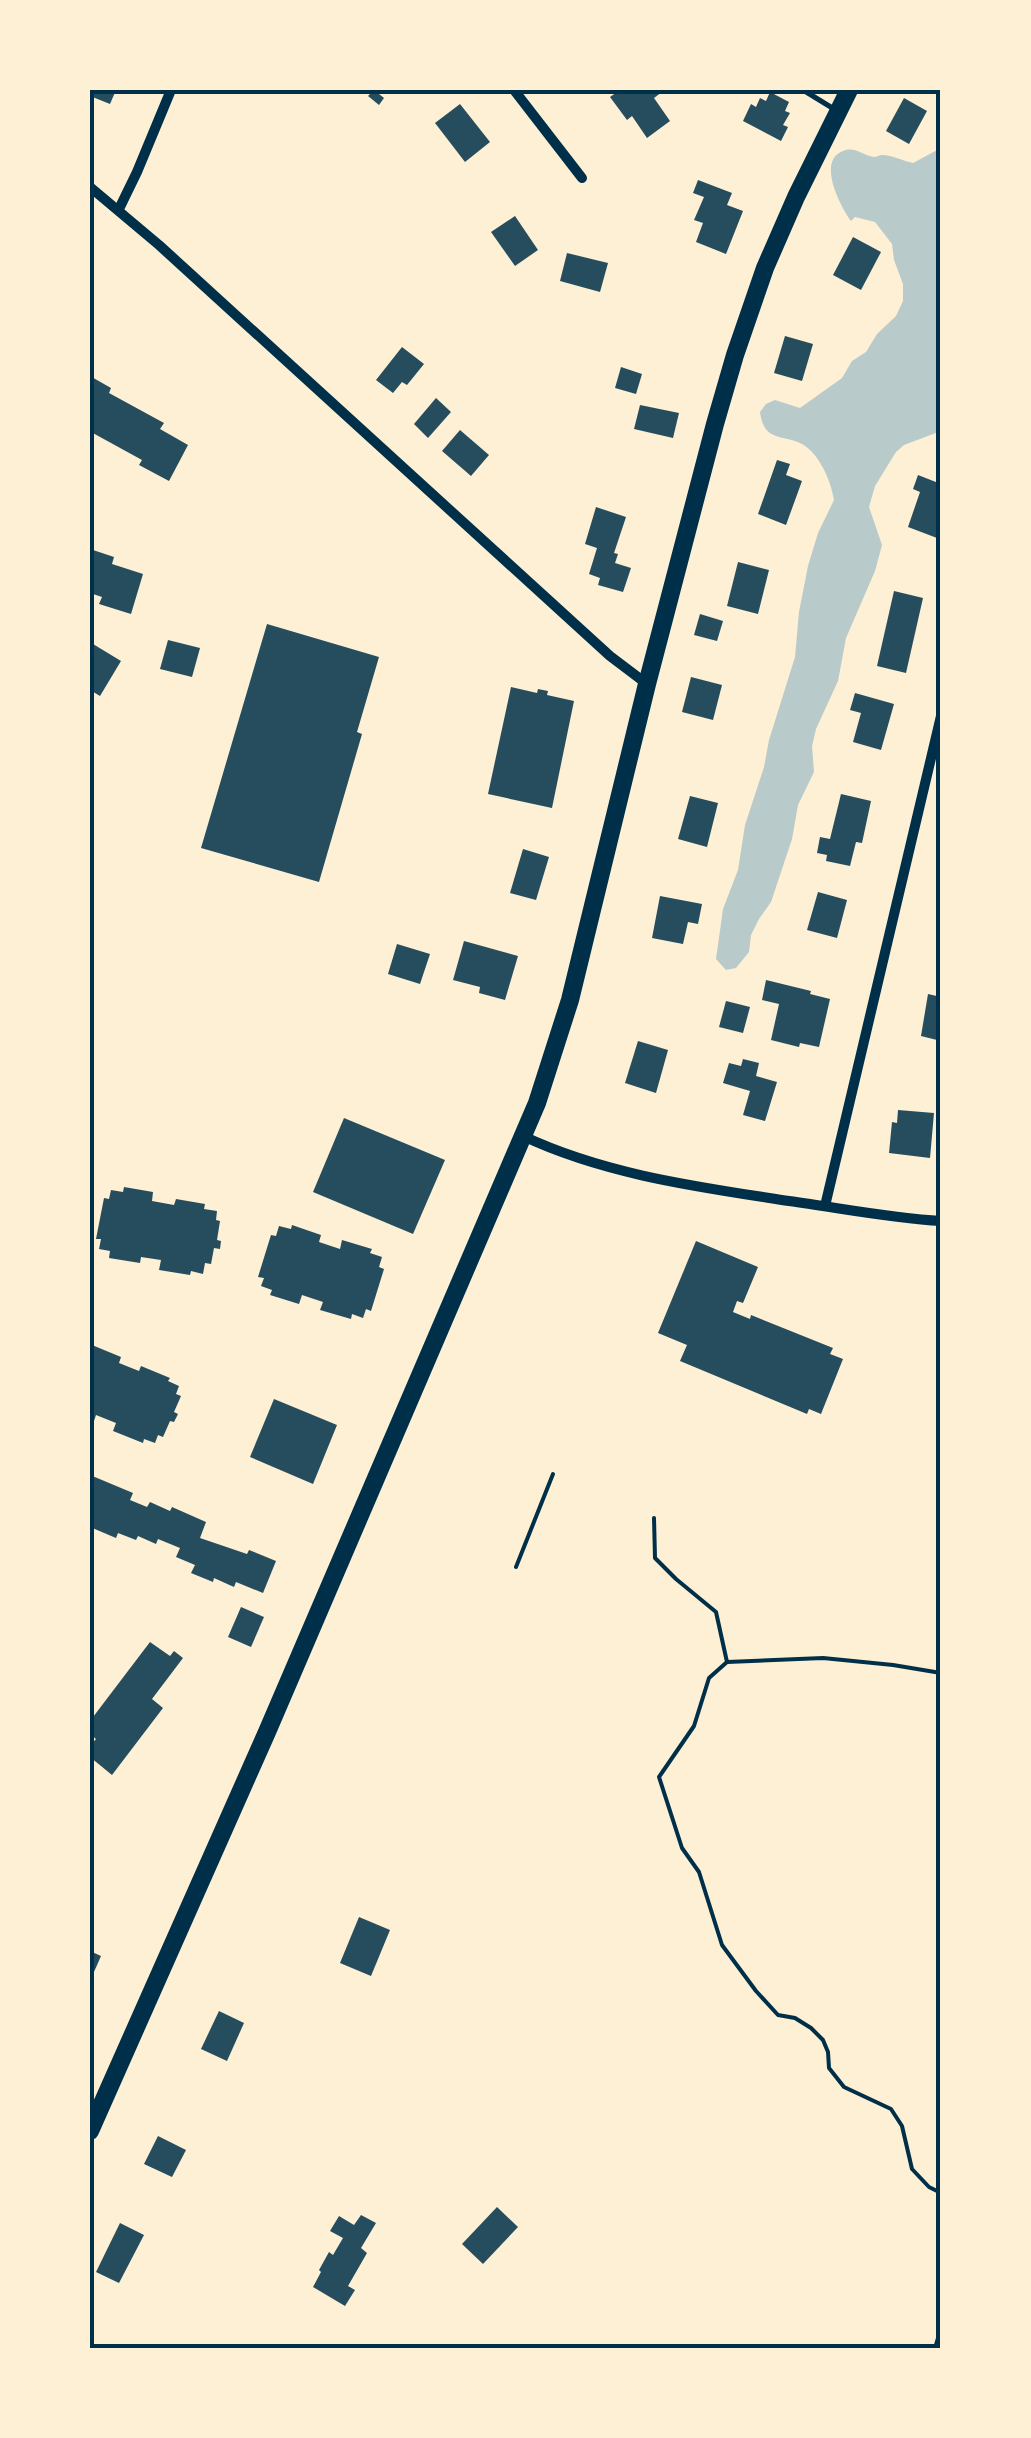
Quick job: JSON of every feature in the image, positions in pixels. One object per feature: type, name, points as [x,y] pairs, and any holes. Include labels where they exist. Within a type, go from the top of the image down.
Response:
[{"type":"highway","points":[[90,2131],[268,1732],[549,1069],[570,1000],[715,424],[744,327],[796,197],[849,90]]},
{"type":"street","points":[[118,209],[171,90]]},
{"type":"street","points":[[514,90],[582,178]]},
{"type":"street","points":[[90,187],[610,656],[647,684]]},
{"type":"street","points":[[825,1206],[941,716]]},
{"type":"street","points":[[523,1136],[556,1152],[652,1177],[941,1221]]},
{"type":"lane","points":[[803,90],[838,111]]},
{"type":"path","points":[[516,1566],[553,1474]]},
{"type":"path","points":[[654,1518],[655,1558],[716,1612],[727,1662]]},
{"type":"path","points":[[941,1673],[823,1658],[727,1662],[709,1678],[694,1726],[659,1777],[682,1848],[699,1872],[722,1946],[778,2015],[795,2018],[822,2040],[829,2068],[844,2087],[891,2109],[902,2126],[912,2170],[941,2193]]},
{"type":"path","points":[[935,2348],[941,2328]]},
{"type":"shaded area","points":[[941,148],[941,431],[904,445],[875,486],[869,507],[882,545],[846,638],[838,681],[816,729],[812,746],[814,772],[798,805],[792,839],[771,902],[751,935],[749,952],[736,968],[726,970],[716,959],[723,909],[738,870],[745,825],[795,657],[808,566],[834,500],[827,476],[814,454],[802,444],[770,433],[760,412],[775,400],[800,408],[842,378],[852,361],[866,352],[877,334],[896,316],[903,301],[903,284],[892,244],[875,222],[855,217],[851,221],[842,206],[831,174],[835,156],[852,150],[913,163]]},
{"type":"building","points":[[90,90],[116,90],[110,104],[90,96]]},
{"type":"building","points":[[374,90],[384,98],[379,105],[368,96]]},
{"type":"building","points":[[620,90],[661,90],[654,98],[670,121],[647,138],[632,116],[627,120],[610,97]]},
{"type":"building","points":[[770,92],[789,102],[785,111],[790,113],[783,125],[788,127],[781,141],[743,121],[751,104],[756,107],[760,98],[766,101]]},
{"type":"building","points":[[904,98],[927,111],[909,144],[886,131]]},
{"type":"building","points":[[460,104],[490,142],[465,162],[435,123]]},
{"type":"building","points":[[698,180],[732,193],[727,205],[743,211],[726,254],[696,242],[703,223],[694,220],[704,197],[693,193]]},
{"type":"building","points":[[515,216],[538,250],[515,266],[491,232]]},
{"type":"building","points":[[853,237],[881,252],[861,290],[833,275]]},
{"type":"building","points":[[567,253],[608,263],[600,292],[560,281]]},
{"type":"building","points":[[785,336],[813,344],[802,381],[774,373]]},
{"type":"building","points":[[402,347],[424,364],[407,385],[402,382],[393,393],[376,380]]},
{"type":"building","points":[[621,367],[642,374],[636,394],[615,388]]},
{"type":"building","points":[[90,376],[111,388],[109,393],[164,423],[160,429],[188,445],[169,481],[139,465],[142,460],[91,432]]},
{"type":"building","points":[[436,398],[451,412],[428,438],[414,424]]},
{"type":"building","points":[[640,405],[679,413],[673,438],[634,429]]},
{"type":"building","points":[[460,430],[489,455],[471,476],[442,451]]},
{"type":"building","points":[[777,460],[790,464],[786,475],[802,481],[786,525],[758,514]]},
{"type":"building","points":[[918,475],[941,484],[941,529],[937,538],[908,527],[920,492],[913,489]]},
{"type":"building","points":[[596,507],[626,517],[614,553],[618,554],[615,563],[631,568],[623,592],[598,585],[600,578],[589,574],[597,548],[585,544]]},
{"type":"building","points":[[90,549],[114,557],[112,564],[143,574],[131,614],[99,604],[102,597],[90,593]]},
{"type":"building","points":[[738,562],[769,570],[758,614],[727,606]]},
{"type":"building","points":[[894,591],[923,598],[906,673],[877,666]]},
{"type":"building","points":[[700,614],[723,621],[717,641],[694,635]]},
{"type":"building","points":[[267,624],[379,657],[357,732],[362,734],[319,882],[201,848]]},
{"type":"building","points":[[168,640],[200,648],[192,677],[160,669]]},
{"type":"building","points":[[93,644],[121,661],[100,696],[90,690]]},
{"type":"building","points":[[691,677],[722,685],[713,720],[682,712]]},
{"type":"building","points":[[511,687],[537,693],[538,689],[548,691],[547,695],[574,701],[552,808],[488,794]]},
{"type":"building","points":[[855,693],[894,704],[881,750],[853,742],[861,713],[850,710]]},
{"type":"building","points":[[841,794],[871,801],[862,843],[856,842],[850,866],[826,861],[827,855],[817,853],[820,837],[830,839]]},
{"type":"building","points":[[690,796],[718,803],[707,847],[678,839]]},
{"type":"building","points":[[523,849],[549,857],[536,900],[510,893]]},
{"type":"building","points":[[818,892],[847,900],[837,938],[807,930]]},
{"type":"building","points":[[660,896],[702,904],[698,924],[688,922],[683,944],[652,938]]},
{"type":"building","points":[[464,941],[518,956],[505,1000],[479,993],[480,987],[453,980]]},
{"type":"building","points":[[397,944],[430,954],[420,984],[388,974]]},
{"type":"building","points":[[766,980],[830,999],[819,1047],[771,1040],[779,1004],[762,1000]]},
{"type":"building","points":[[928,994],[941,997],[941,1041],[921,1036]]},
{"type":"building","points":[[726,1001],[750,1007],[743,1033],[719,1027]]},
{"type":"building","points":[[638,1041],[668,1050],[656,1093],[625,1083]]},
{"type":"building","points":[[743,1059],[759,1063],[756,1076],[777,1082],[765,1121],[743,1115],[750,1091],[723,1083],[729,1063],[741,1066]]},
{"type":"building","points":[[898,1110],[934,1113],[930,1158],[889,1153],[892,1122],[897,1123]]},
{"type":"building","points":[[344,1118],[445,1160],[413,1234],[313,1192]]},
{"type":"building","points":[[124,1187],[153,1192],[152,1201],[174,1205],[176,1199],[205,1204],[204,1209],[217,1211],[220,1249],[214,1248],[211,1264],[205,1263],[203,1274],[159,1270],[161,1260],[141,1257],[140,1263],[109,1258],[110,1251],[99,1249],[101,1239],[96,1239],[104,1198],[109,1199],[111,1190],[123,1192]]},
{"type":"building","points":[[292,1225],[321,1235],[319,1242],[340,1249],[342,1240],[372,1249],[370,1253],[382,1257],[379,1267],[384,1269],[371,1311],[366,1309],[363,1318],[352,1314],[351,1319],[320,1310],[323,1302],[302,1295],[299,1304],[270,1295],[272,1290],[261,1286],[264,1278],[258,1277],[271,1235],[276,1236],[279,1226],[291,1229]]},
{"type":"building","points":[[696,1241],[758,1267],[743,1303],[737,1301],[733,1312],[750,1319],[751,1315],[833,1348],[830,1354],[843,1359],[821,1414],[809,1409],[807,1414],[680,1361],[687,1345],[658,1333]]},
{"type":"building","points":[[92,1345],[121,1357],[119,1363],[139,1371],[141,1366],[179,1386],[176,1394],[181,1396],[174,1412],[178,1414],[155,1443],[144,1439],[143,1443],[113,1431],[116,1423],[96,1415],[94,1421],[90,1420]]},
{"type":"building","points":[[274,1399],[337,1425],[313,1484],[250,1457]]},
{"type":"building","points":[[90,1475],[133,1493],[130,1500],[147,1507],[150,1502],[170,1511],[172,1507],[206,1522],[200,1538],[276,1561],[263,1593],[236,1582],[234,1587],[191,1573],[195,1565],[176,1557],[180,1548],[158,1539],[156,1544],[118,1533],[116,1538],[90,1527]]},
{"type":"building","points":[[241,1607],[264,1617],[251,1647],[228,1637]]},
{"type":"building","points":[[150,1642],[170,1656],[174,1651],[183,1658],[152,1699],[163,1708],[112,1775],[90,1757],[90,1746],[96,1739],[90,1734],[90,1721]]},
{"type":"building","points":[[359,1917],[390,1930],[371,1976],[340,1963]]},
{"type":"building","points":[[90,1951],[101,1956],[90,1981]]},
{"type":"building","points":[[219,2011],[244,2023],[227,2061],[201,2049]]},
{"type":"building","points":[[158,2136],[186,2150],[172,2177],[144,2164]]},
{"type":"building","points":[[497,2207],[518,2227],[483,2264],[462,2244]]},
{"type":"building","points":[[361,2215],[376,2223],[361,2248],[367,2253],[348,2286],[355,2290],[345,2306],[313,2287],[329,2252],[333,2255],[343,2238],[330,2231],[339,2216],[354,2225]]},
{"type":"building","points":[[120,2223],[144,2235],[119,2283],[96,2272]]}]
